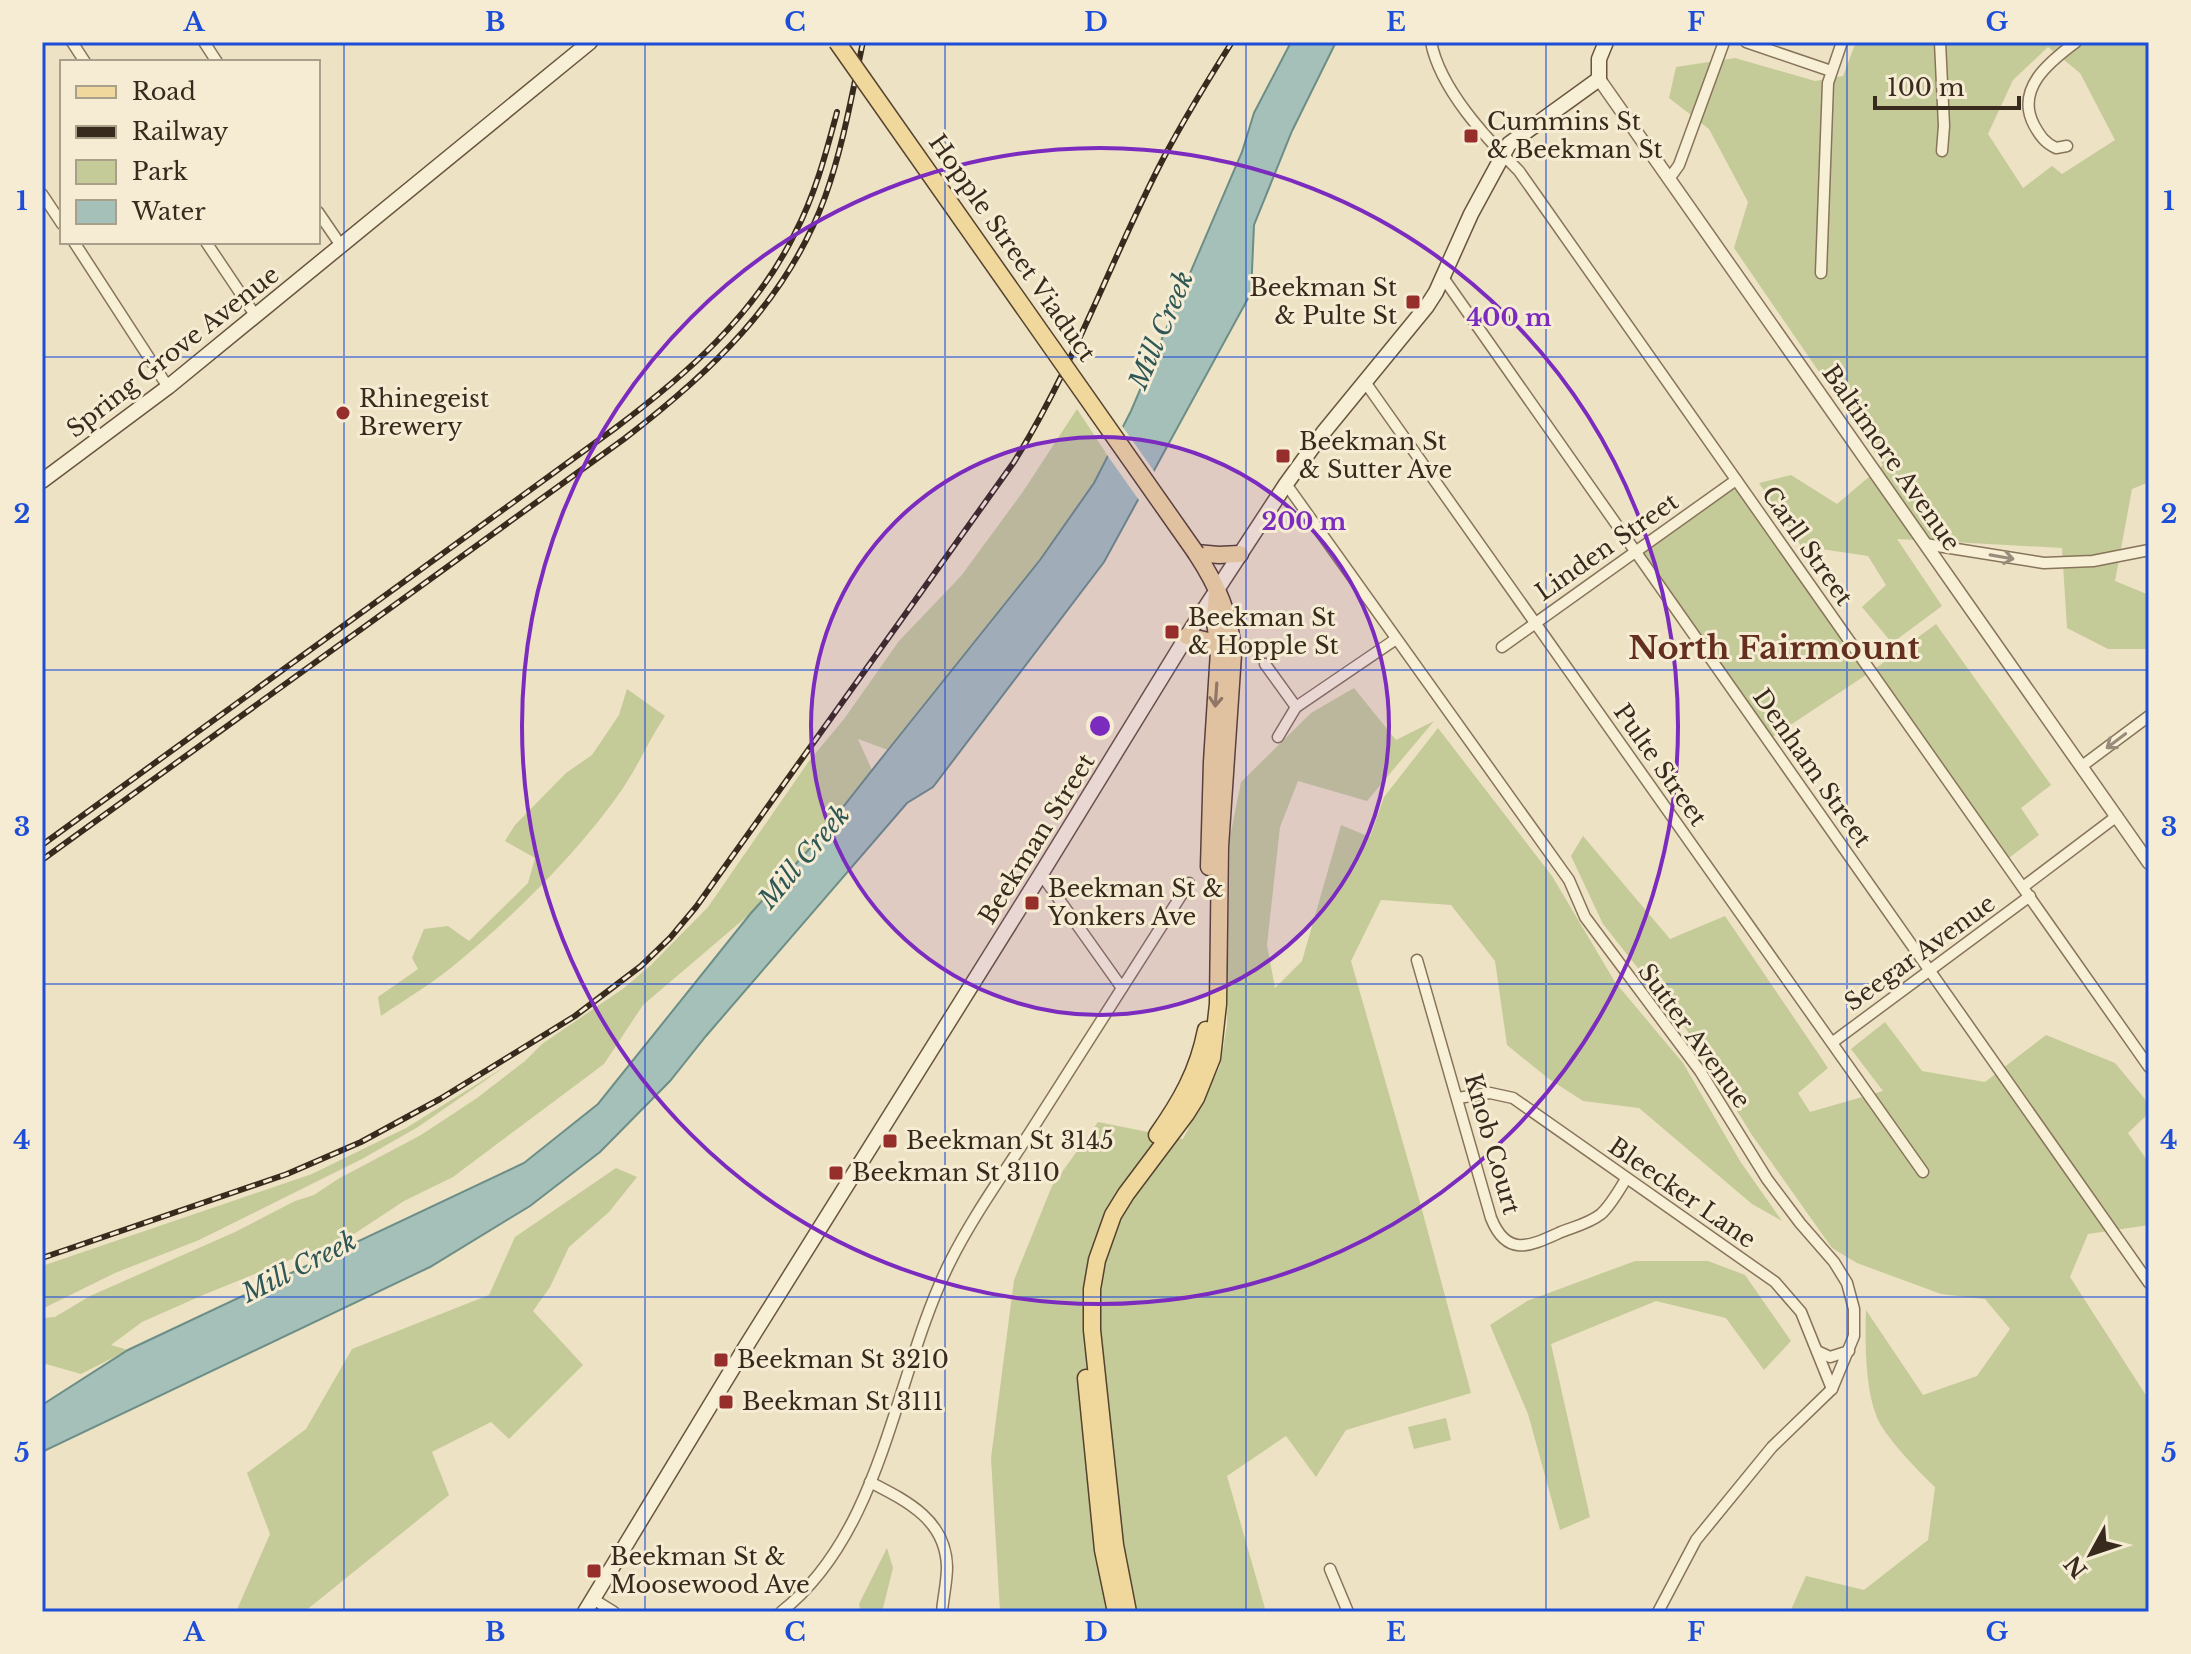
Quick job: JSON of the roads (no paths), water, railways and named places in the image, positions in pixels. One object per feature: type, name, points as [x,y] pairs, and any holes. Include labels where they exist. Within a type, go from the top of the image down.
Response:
[{"type":"main road","name":"Spring Grove Avenue","points":[[42,481],[168,387],[590,42]]},
{"type":"main road","name":"Hopple Street Viaduct","points":[[837,42],[1202,556],[1226,605],[1231,626],[1233,683],[1223,805],[1218,1004],[1212,1058],[1191,1106],[1113,1215],[1097,1260],[1092,1289],[1092,1330],[1115,1545],[1128,1612]]},
{"type":"main road","points":[[1599,79],[1599,59],[1606,42]]},
{"type":"main road","name":"Beekman Street","points":[[589,1606],[745,1348],[1187,636],[1286,484],[1436,292],[1501,155],[1509,144],[1599,79]]},
{"type":"main road","points":[[1202,556],[1240,554]]},
{"type":"main road","points":[[1116,1612],[1103,1550],[1084,1356],[1082,1291],[1096,1229],[1113,1198],[1187,1091],[1203,1048],[1207,1025],[1211,791],[1219,651],[1215,622],[1217,590]]},
{"type":"main road","points":[[1187,636],[1208,641],[1219,651]]},
{"type":"street","points":[[72,42],[84,60]]},
{"type":"street","points":[[204,42],[216,60]]},
{"type":"street","points":[[1669,179],[1679,165],[1724,42]]},
{"type":"street","points":[[1746,42],[1831,71]]},
{"type":"street","points":[[1821,273],[1828,83],[1842,42]]},
{"type":"street","points":[[1940,42],[1944,126],[1942,151]]},
{"type":"street","points":[[2067,146],[2056,148],[2041,137],[2029,116],[2028,97],[2036,78],[2076,42]]},
{"type":"street","name":"Carll Street","points":[[1432,46],[1447,83],[1501,155],[1519,171],[2149,1067]]},
{"type":"street","name":"Baltimore Avenue","points":[[1599,79],[2149,863]]},
{"type":"street","points":[[42,194],[60,221]]},
{"type":"street","points":[[320,215],[342,247]]},
{"type":"street","points":[[75,244],[168,387]]},
{"type":"street","points":[[207,244],[255,315]]},
{"type":"street","name":"Denham Street","points":[[1442,276],[2149,1283]]},
{"type":"street","name":"Pulte Street","points":[[1365,382],[1923,1172]]},
{"type":"street","name":"Linden Street","points":[[1502,647],[1736,480]]},
{"type":"street","name":"Sutter Avenue","points":[[1286,484],[1569,880],[1585,917],[1700,1071],[1767,1179],[1834,1262],[1847,1283],[1854,1309],[1854,1336],[1832,1389],[1772,1447],[1696,1540],[1658,1612]]},
{"type":"street","points":[[1925,544],[2044,563],[2093,561],[2149,550]]},
{"type":"street","points":[[1278,737],[1296,707],[1396,639]]},
{"type":"street","points":[[1265,664],[1296,707]]},
{"type":"street","points":[[2082,766],[2149,716]]},
{"type":"street","name":"Seegar Avenue","points":[[1833,1042],[1931,969],[2117,816]]},
{"type":"street","points":[[1041,874],[1122,988]]},
{"type":"street","points":[[781,1612],[813,1584],[828,1563],[870,1482],[918,1338],[950,1262],[1189,883]]},
{"type":"street","name":"Knob Court","points":[[1417,960],[1491,1218],[1500,1235],[1514,1245],[1529,1246],[1598,1216],[1626,1179]]},
{"type":"street","name":"Bleecker Lane","points":[[1458,1098],[1490,1093],[1513,1098],[1775,1282],[1801,1312],[1832,1389]]},
{"type":"street","points":[[1817,1351],[1830,1357],[1849,1351]]},
{"type":"street","points":[[870,1482],[912,1504],[932,1522],[947,1566],[942,1612]]},
{"type":"street","points":[[1330,1569],[1348,1612]]},
{"type":"street","points":[[589,1606],[614,1612]]},
{"type":"water","name":"Mill Creek","points":[[1291,42],[1336,42],[1292,131],[1254,225],[1251,293],[1104,562],[933,787],[907,803],[670,1081],[600,1152],[530,1206],[430,1267],[42,1452],[42,1405],[128,1350],[524,1163],[598,1104],[751,913],[813,845],[1040,560],[1094,483],[1131,411],[1242,152],[1254,113]]},
{"type":"railway","points":[[42,860],[624,439],[715,361],[767,302],[809,235],[837,159],[863,42]]},
{"type":"railway","points":[[42,1258],[287,1174],[361,1142],[440,1099],[575,1016],[641,966],[670,938],[696,907],[1014,462],[1074,350],[1163,159],[1232,42]]},
{"type":"railway","points":[[42,845],[614,429],[692,365],[739,317],[779,263],[808,204],[837,112]]},
{"type":"place","name":"Cummins St & Beekman St","points":[[1471,136]]},
{"type":"place","name":"Beekman St & Pulte St","points":[[1413,302]]},
{"type":"place","name":"Rhinegeist Brewery","points":[[343,413]]},
{"type":"place","name":"Beekman St & Sutter Ave","points":[[1283,456]]},
{"type":"place","name":"Beekman St & Hopple St","points":[[1172,632]]},
{"type":"place","name":"Beekman St & Yonkers Ave","points":[[1032,903]]},
{"type":"place","name":"Beekman St 3145","points":[[890,1141]]},
{"type":"place","name":"Beekman St 3110","points":[[836,1173]]},
{"type":"place","name":"Beekman St 3210","points":[[721,1360]]},
{"type":"place","name":"Beekman St 3111","points":[[726,1402]]},
{"type":"place","name":"Beekman St & Moosewood Ave","points":[[594,1571]]},
{"type":"district","name":"North Fairmount","points":[[1774,648]]}]
